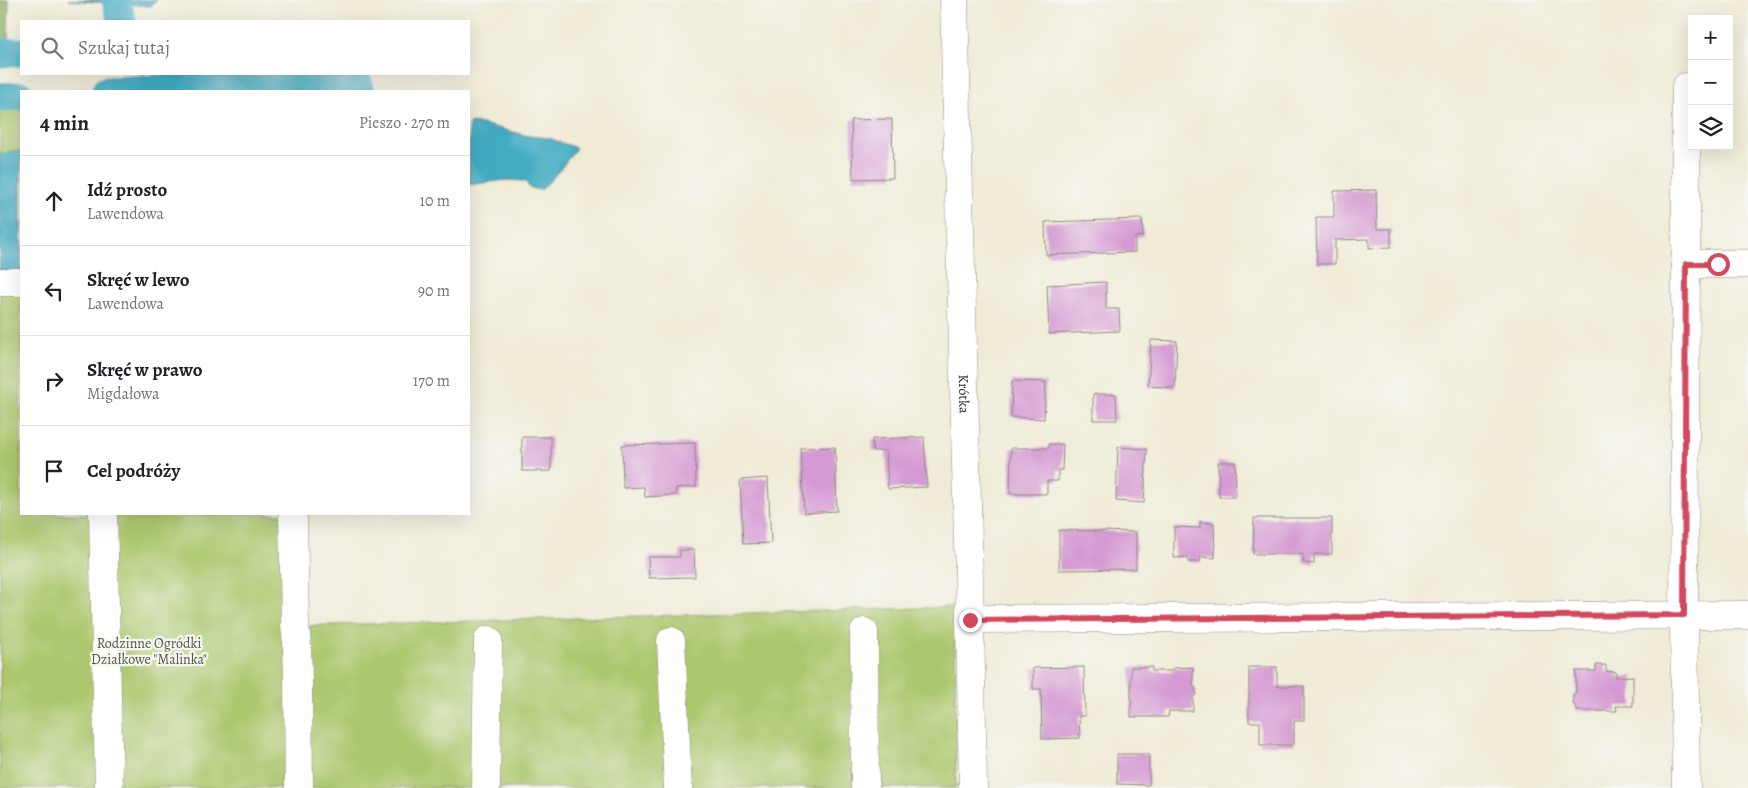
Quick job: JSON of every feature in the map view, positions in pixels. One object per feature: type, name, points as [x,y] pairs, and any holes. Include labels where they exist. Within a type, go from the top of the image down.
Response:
[{"type":"street","name":"Krótka","points":[[954,0],[973,788]]},
{"type":"street","points":[[1686,87],[1684,615],[1686,788]]},
{"type":"street","points":[[1686,264],[1748,264]]},
{"type":"street","points":[[0,282],[20,282]]},
{"type":"street","points":[[104,515],[109,788]]},
{"type":"street","points":[[293,515],[299,788]]},
{"type":"street","points":[[970,620],[1748,615]]},
{"type":"street","points":[[864,632],[865,788]]},
{"type":"street","points":[[486,788],[488,640]]},
{"type":"street","points":[[671,641],[678,788]]},
{"type":"green space","points":[[0,0],[9,0],[8,44],[0,45]]},
{"type":"green space","name":"Rodzinne Ogródki Działkowe \"Malinka\"","points":[[0,101],[20,101],[20,515],[297,515],[299,626],[955,607],[956,788],[0,788]]},
{"type":"water","points":[[68,0],[157,0],[151,6]]},
{"type":"water","points":[[470,123],[482,124],[529,136],[549,138],[576,148],[559,171],[541,190],[530,188],[525,181],[505,180],[470,185]]},
{"type":"water","points":[[20,152],[20,276],[0,274],[0,153]]},
{"type":"building","points":[[892,119],[893,178],[853,179],[851,120]]},
{"type":"building","points":[[1376,190],[1377,229],[1391,229],[1391,247],[1369,248],[1369,239],[1335,240],[1335,264],[1317,264],[1316,217],[1334,217],[1334,191]]},
{"type":"building","points":[[1142,219],[1143,236],[1135,237],[1135,252],[1046,255],[1045,222]]},
{"type":"building","points":[[1106,282],[1106,309],[1119,309],[1120,331],[1049,334],[1047,285]]},
{"type":"building","points":[[1151,340],[1177,341],[1175,388],[1148,386]]},
{"type":"building","points":[[1012,381],[1046,382],[1044,419],[1011,417]]},
{"type":"building","points":[[1093,394],[1116,394],[1117,420],[1093,420]]},
{"type":"building","points":[[522,437],[551,437],[551,471],[522,471]]},
{"type":"building","points":[[924,437],[927,487],[888,489],[886,451],[873,451],[872,439]]},
{"type":"building","points":[[695,443],[696,487],[676,488],[676,495],[645,497],[644,487],[623,488],[622,445]]},
{"type":"building","points":[[1049,444],[1063,444],[1062,470],[1058,470],[1058,481],[1047,481],[1047,494],[1010,494],[1011,448],[1049,448]]},
{"type":"building","points":[[835,447],[837,511],[804,513],[801,448]]},
{"type":"building","points":[[1118,447],[1147,449],[1144,503],[1116,501]]},
{"type":"building","points":[[1218,462],[1235,462],[1236,497],[1219,497]]},
{"type":"building","points":[[768,478],[771,543],[743,544],[740,480]]},
{"type":"building","points":[[1254,518],[1332,518],[1332,554],[1314,554],[1314,564],[1303,563],[1303,554],[1253,554]]},
{"type":"building","points":[[1200,522],[1214,523],[1215,558],[1201,557],[1200,562],[1188,562],[1188,557],[1174,558],[1174,527],[1200,528]]},
{"type":"building","points":[[1059,530],[1136,532],[1136,569],[1059,570]]},
{"type":"building","points":[[680,550],[694,550],[695,577],[649,578],[648,557],[680,557]]},
{"type":"building","points":[[1596,665],[1606,665],[1606,671],[1616,672],[1616,677],[1633,676],[1633,706],[1616,706],[1617,711],[1576,711],[1573,696],[1576,692],[1576,671],[1596,671]]},
{"type":"building","points":[[1084,667],[1085,716],[1079,716],[1080,738],[1042,739],[1041,689],[1033,689],[1033,668]]},
{"type":"building","points":[[1131,667],[1152,667],[1152,671],[1173,671],[1173,668],[1193,667],[1193,686],[1196,689],[1196,695],[1193,697],[1193,711],[1169,711],[1168,717],[1131,717]]},
{"type":"building","points":[[1249,667],[1277,667],[1277,686],[1304,686],[1304,721],[1294,721],[1294,745],[1260,745],[1260,722],[1249,722]]},
{"type":"building","points":[[1117,754],[1149,754],[1149,785],[1117,784]]},
{"type":"waterway","points":[[117,4],[122,20]]},
{"type":"waterway","points":[[0,53],[20,52]]},
{"type":"waterway","points":[[129,90],[242,85],[358,83],[359,90]]},
{"type":"waterway","points":[[0,97],[20,96]]},
{"type":"route","points":[[970,620],[1684,615],[1686,264],[1718,264]]}]
